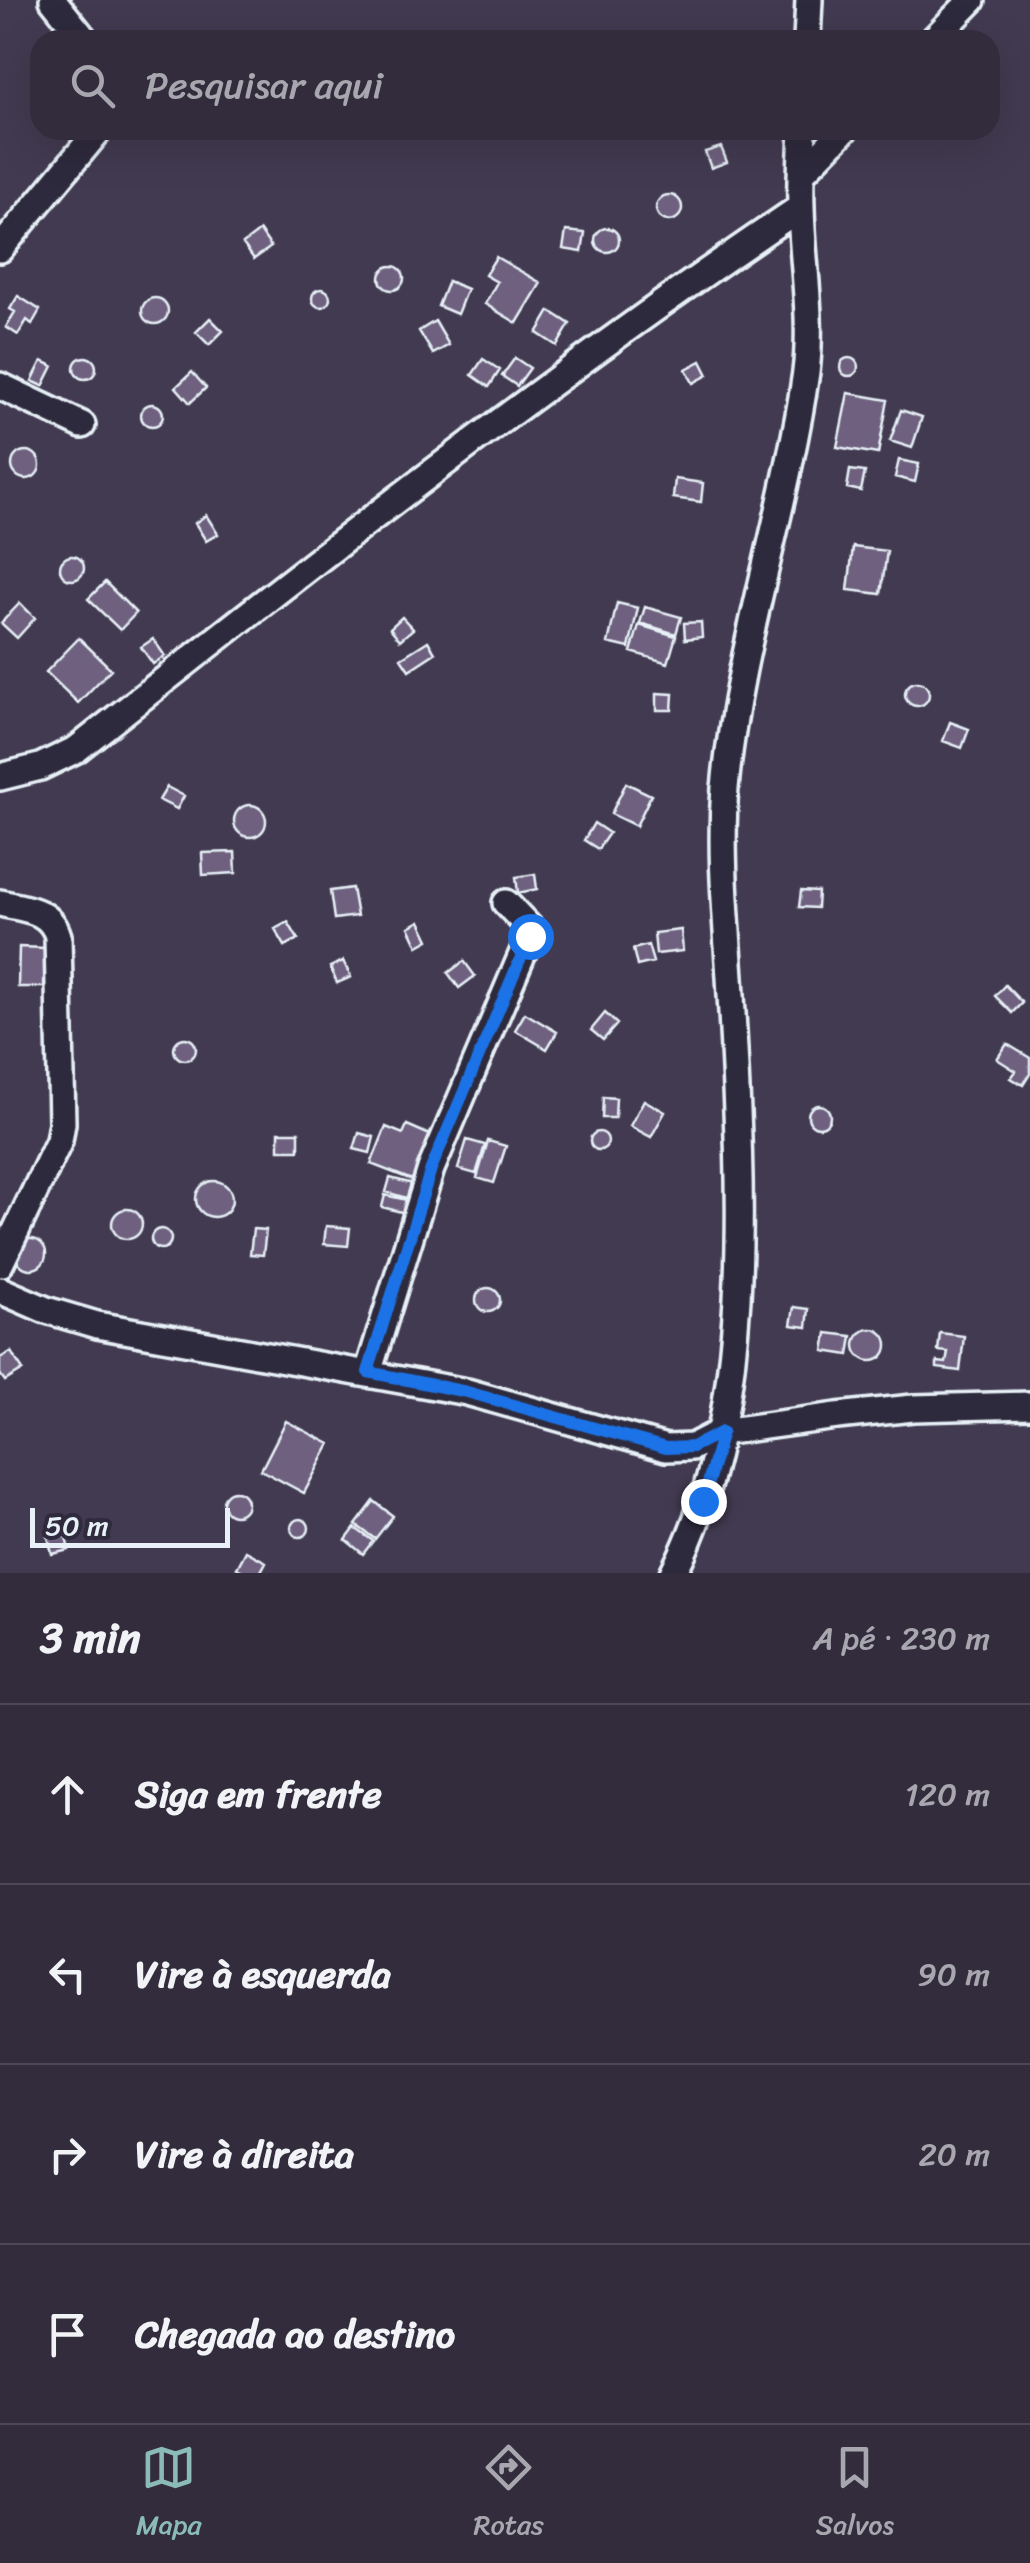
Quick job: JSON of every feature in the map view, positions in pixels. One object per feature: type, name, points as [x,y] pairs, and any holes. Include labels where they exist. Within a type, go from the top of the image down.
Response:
[{"type":"street","points":[[53,0],[76,30]]},
{"type":"street","points":[[808,30],[809,0]]},
{"type":"street","points":[[943,30],[972,0]]},
{"type":"street","points":[[0,249],[90,140]]},
{"type":"street","points":[[673,1573],[703,1501],[722,1432],[734,1331],[739,1148],[723,854],[725,788],[734,720],[806,371],[809,309],[801,207],[804,140]]},
{"type":"street","points":[[802,172],[834,140]]},
{"type":"street","points":[[0,777],[40,767],[76,749],[290,580],[646,311],[801,207]]},
{"type":"street","points":[[0,386],[82,425]]},
{"type":"street","points":[[0,903],[42,912],[54,923],[58,936],[62,1123],[60,1141],[0,1264]]},
{"type":"street","points":[[368,1372],[431,1169],[530,936],[529,928],[506,903]]},
{"type":"street","points":[[0,1290],[46,1310],[97,1324],[467,1392],[666,1448],[692,1447],[722,1432],[913,1408],[1030,1406]]},
{"type":"building","points":[[721,147],[727,162],[711,168],[705,152]]},
{"type":"building","points":[[669,195],[678,199],[682,208],[678,217],[669,221],[660,217],[656,208],[660,199]]},
{"type":"building","points":[[607,228],[619,240],[607,252],[595,240]]},
{"type":"building","points":[[260,231],[271,247],[254,259],[243,244]]},
{"type":"building","points":[[566,231],[585,233],[582,252],[563,249]]},
{"type":"building","points":[[496,257],[541,283],[517,323],[485,304],[497,282],[485,275]]},
{"type":"building","points":[[392,266],[404,278],[392,290],[380,278]]},
{"type":"building","points":[[448,281],[467,289],[457,314],[438,306]]},
{"type":"building","points":[[321,289],[330,298],[321,307],[312,298]]},
{"type":"building","points":[[18,296],[40,310],[32,324],[27,320],[18,335],[6,327]]},
{"type":"building","points":[[155,298],[164,302],[168,311],[164,320],[155,324],[146,320],[142,311],[146,302]]},
{"type":"building","points":[[550,311],[570,324],[557,346],[537,333]]},
{"type":"building","points":[[210,318],[223,331],[209,345],[196,332]]},
{"type":"building","points":[[435,321],[449,345],[433,354],[419,331]]},
{"type":"building","points":[[85,357],[96,368],[85,379],[74,368]]},
{"type":"building","points":[[515,358],[530,368],[517,386],[502,376]]},
{"type":"building","points":[[849,358],[858,367],[849,376],[840,367]]},
{"type":"building","points":[[483,359],[500,370],[489,387],[472,375]]},
{"type":"building","points":[[42,361],[53,366],[43,386],[32,381]]},
{"type":"building","points":[[701,361],[708,375],[693,383],[686,369]]},
{"type":"building","points":[[192,372],[206,388],[190,403],[176,387]]},
{"type":"building","points":[[848,393],[888,400],[878,454],[837,447]]},
{"type":"building","points":[[152,404],[160,407],[160,423],[152,426],[144,423],[141,415],[144,407]]},
{"type":"building","points":[[901,410],[922,417],[912,448],[890,441]]},
{"type":"building","points":[[26,451],[36,455],[40,465],[36,475],[26,479],[16,475],[12,465],[16,455]]},
{"type":"building","points":[[899,460],[919,464],[915,482],[895,477]]},
{"type":"building","points":[[850,470],[865,472],[861,491],[847,488]]},
{"type":"building","points":[[675,479],[703,483],[701,502],[673,498]]},
{"type":"building","points":[[206,515],[218,534],[206,541],[195,523]]},
{"type":"building","points":[[853,547],[887,551],[881,594],[848,590]]},
{"type":"building","points":[[72,556],[81,559],[81,577],[72,580],[63,577],[60,568],[63,559]]},
{"type":"building","points":[[105,582],[136,613],[120,630],[88,599]]},
{"type":"building","points":[[20,603],[35,618],[17,638],[1,623]]},
{"type":"building","points":[[617,603],[638,608],[629,648],[608,643]]},
{"type":"building","points":[[645,607],[681,617],[676,634],[640,623]]},
{"type":"building","points":[[402,617],[413,629],[400,640],[390,628]]},
{"type":"building","points":[[701,622],[702,637],[685,639],[684,623]]},
{"type":"building","points":[[639,625],[676,636],[668,663],[631,652]]},
{"type":"building","points":[[79,638],[111,669],[78,703],[46,672]]},
{"type":"building","points":[[153,639],[165,656],[153,664],[141,647]]},
{"type":"building","points":[[428,641],[435,653],[409,670],[401,658]]},
{"type":"building","points":[[917,682],[929,694],[917,706],[905,694]]},
{"type":"building","points":[[657,693],[673,694],[672,710],[657,710]]},
{"type":"building","points":[[950,722],[969,729],[962,748],[943,741]]},
{"type":"building","points":[[626,783],[651,795],[636,826],[611,814]]},
{"type":"building","points":[[167,787],[184,796],[177,809],[159,800]]},
{"type":"building","points":[[250,805],[261,810],[266,821],[261,832],[250,837],[239,832],[234,821],[239,810]]},
{"type":"building","points":[[594,823],[609,833],[598,849],[584,840]]},
{"type":"building","points":[[235,852],[236,873],[203,875],[202,853]]},
{"type":"building","points":[[535,874],[537,889],[518,893],[516,877]]},
{"type":"building","points":[[352,888],[357,916],[334,919],[330,891]]},
{"type":"building","points":[[801,891],[818,892],[817,908],[799,907]]},
{"type":"building","points":[[420,921],[429,940],[418,946],[409,927]]},
{"type":"building","points":[[288,922],[298,939],[285,946],[275,929]]},
{"type":"building","points":[[681,930],[683,951],[656,954],[654,933]]},
{"type":"building","points":[[648,945],[653,962],[637,966],[633,949]]},
{"type":"building","points":[[19,947],[45,948],[44,987],[18,987]]},
{"type":"building","points":[[343,961],[351,977],[337,983],[330,967]]},
{"type":"building","points":[[464,961],[475,976],[459,988],[448,973]]},
{"type":"building","points":[[1005,985],[1022,1003],[1012,1013],[995,996]]},
{"type":"building","points":[[525,1013],[557,1032],[547,1049],[515,1030]]},
{"type":"building","points":[[605,1013],[617,1024],[603,1040],[591,1030]]},
{"type":"building","points":[[185,1038],[193,1041],[193,1057],[185,1060],[177,1057],[174,1049],[177,1041]]},
{"type":"building","points":[[1007,1044],[1030,1058],[1030,1074],[1023,1085],[1011,1078],[1016,1071],[997,1059]]},
{"type":"building","points":[[603,1097],[616,1098],[615,1118],[602,1118]]},
{"type":"building","points":[[644,1100],[665,1112],[651,1137],[630,1126]]},
{"type":"building","points":[[819,1105],[830,1116],[819,1127],[808,1116]]},
{"type":"building","points":[[407,1125],[430,1135],[412,1180],[371,1164],[386,1127],[403,1134]]},
{"type":"building","points":[[279,1132],[299,1132],[299,1150],[279,1150]]},
{"type":"building","points":[[599,1132],[606,1134],[606,1148],[599,1150],[592,1148],[590,1141],[592,1134]]},
{"type":"building","points":[[359,1133],[374,1137],[370,1153],[354,1149]]},
{"type":"building","points":[[467,1140],[485,1145],[476,1174],[458,1169]]},
{"type":"building","points":[[488,1141],[506,1146],[494,1183],[477,1178]]},
{"type":"building","points":[[390,1178],[417,1185],[413,1200],[386,1192]]},
{"type":"building","points":[[214,1181],[227,1186],[232,1199],[227,1212],[214,1217],[201,1212],[196,1199],[201,1186]]},
{"type":"building","points":[[385,1195],[411,1201],[409,1214],[382,1207]]},
{"type":"building","points":[[127,1209],[138,1213],[142,1224],[138,1235],[127,1239],[116,1235],[112,1224],[116,1213]]},
{"type":"building","points":[[326,1226],[350,1228],[348,1246],[324,1244]]},
{"type":"building","points":[[157,1229],[165,1229],[171,1239],[165,1249],[157,1249],[151,1243],[151,1235]]},
{"type":"building","points":[[253,1229],[266,1230],[263,1255],[250,1254]]},
{"type":"building","points":[[31,1239],[42,1243],[46,1254],[42,1265],[31,1269],[20,1265],[16,1254],[20,1243]]},
{"type":"building","points":[[488,1288],[500,1300],[488,1312],[476,1300]]},
{"type":"building","points":[[794,1307],[809,1309],[807,1327],[791,1325]]},
{"type":"building","points":[[871,1329],[882,1334],[887,1345],[882,1356],[871,1361],[860,1356],[855,1345],[860,1334]]},
{"type":"building","points":[[827,1333],[852,1336],[849,1355],[824,1351]]},
{"type":"building","points":[[940,1333],[964,1336],[960,1371],[937,1368],[937,1362],[946,1363],[948,1352],[938,1351]]},
{"type":"building","points":[[11,1352],[23,1370],[5,1381],[0,1374],[0,1358]]},
{"type":"building","points":[[286,1421],[330,1444],[304,1493],[261,1470]]},
{"type":"building","points":[[235,1491],[247,1503],[235,1515],[223,1503]]},
{"type":"building","points":[[374,1501],[393,1516],[375,1539],[356,1525]]},
{"type":"building","points":[[300,1519],[309,1528],[300,1537],[291,1528]]},
{"type":"building","points":[[355,1528],[373,1541],[363,1554],[346,1540]]},
{"type":"building","points":[[65,1533],[69,1550],[52,1554],[48,1537]]},
{"type":"building","points":[[246,1551],[266,1562],[260,1573],[237,1568]]},
{"type":"route","points":[[530,936],[431,1169],[368,1372],[467,1392],[666,1448],[692,1447],[722,1432],[703,1501]]}]
